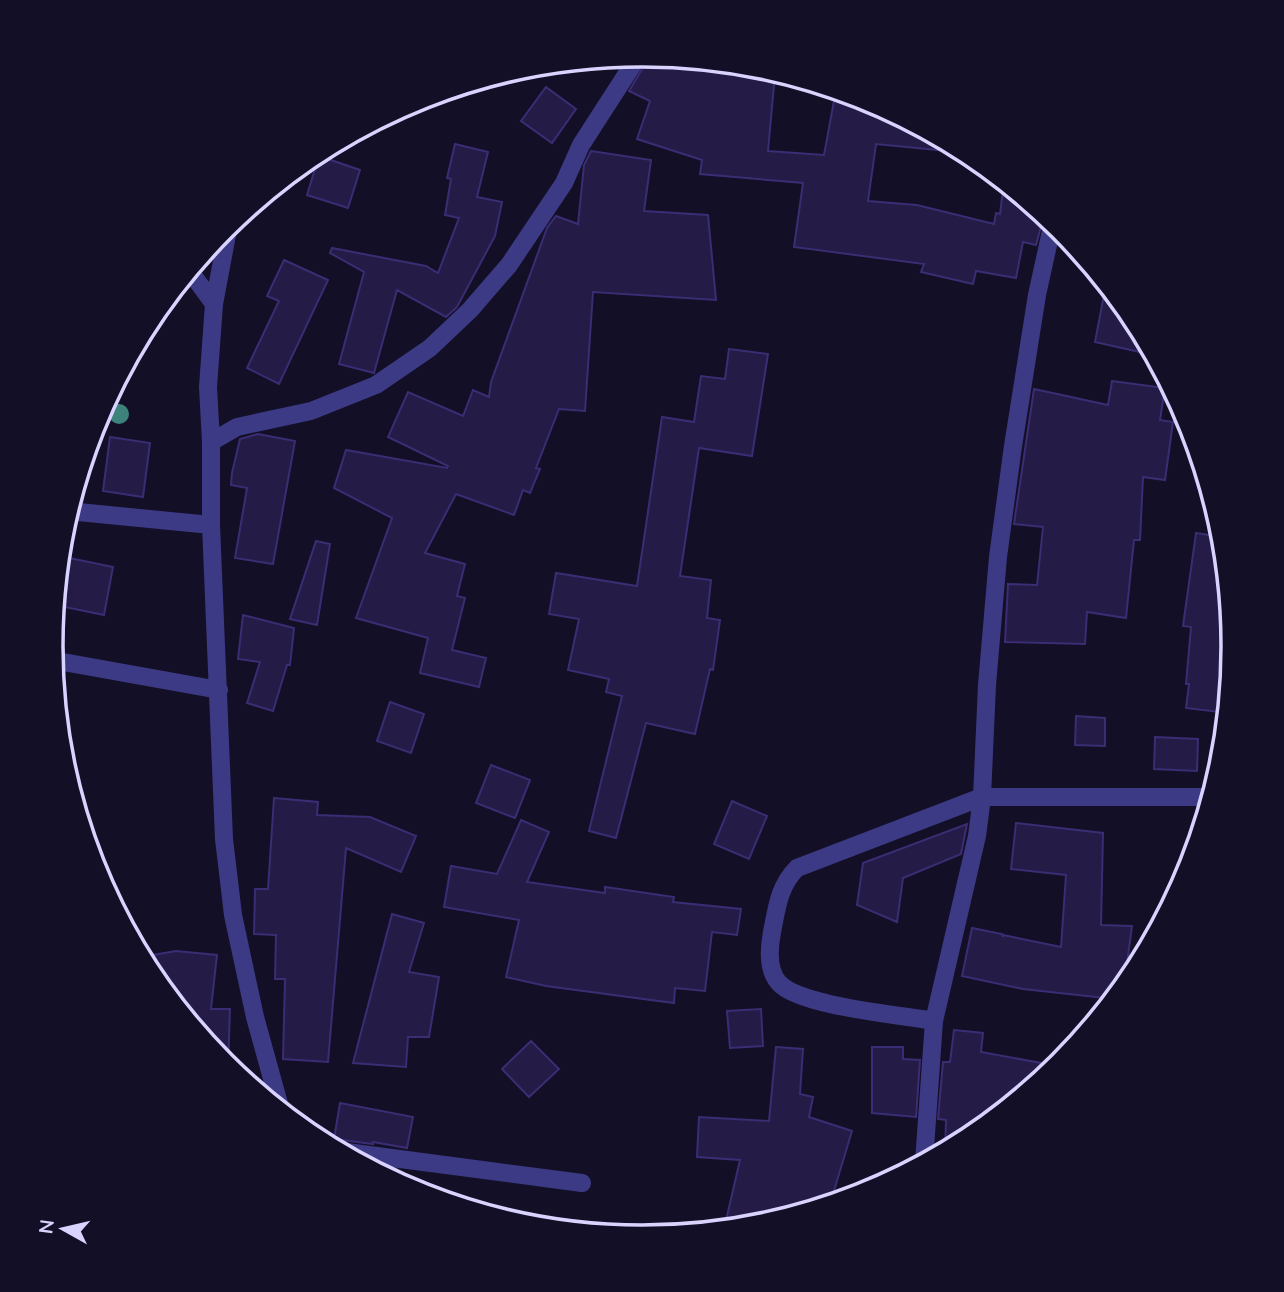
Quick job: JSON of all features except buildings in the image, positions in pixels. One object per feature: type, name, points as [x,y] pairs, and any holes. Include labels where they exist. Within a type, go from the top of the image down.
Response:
[{"type":"street","points":[[211,442],[237,427],[311,411],[376,385],[430,348],[470,310],[509,265],[564,183],[581,145],[631,67]]},
{"type":"street","points":[[925,1150],[934,1021],[977,836],[998,557],[1037,295],[1050,236]]},
{"type":"street","points":[[225,245],[214,304],[208,387],[224,839],[233,915],[255,1017],[276,1094]]},
{"type":"street","points":[[195,279],[214,304]]},
{"type":"street","points":[[79,513],[211,525]]},
{"type":"street","points":[[63,662],[219,690]]},
{"type":"street","points":[[934,1021],[810,1000],[784,989],[776,981],[770,968],[770,941],[781,891],[797,868],[982,797],[1201,797]]},
{"type":"street","points":[[366,1155],[582,1183]]}]
